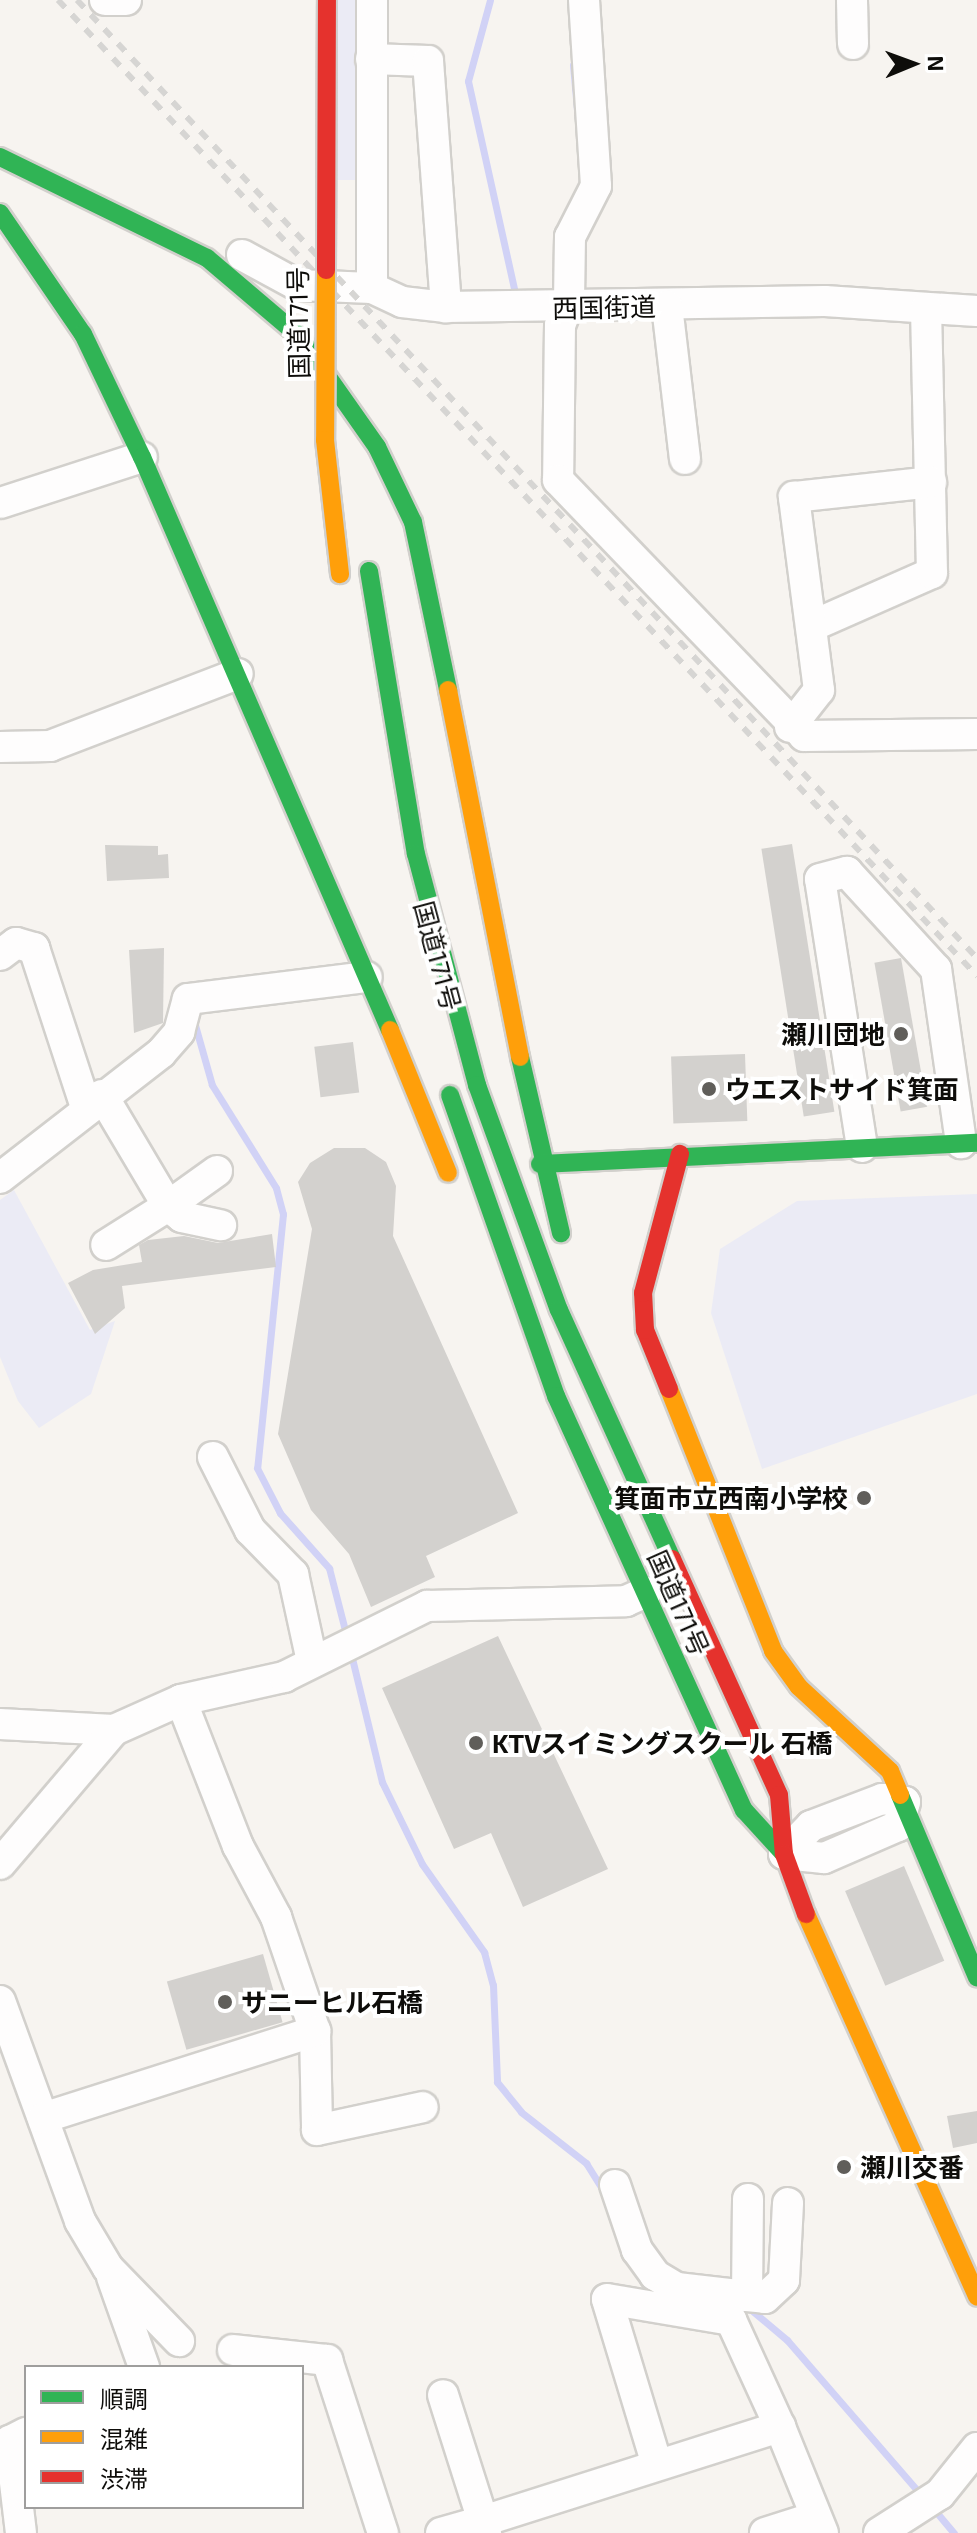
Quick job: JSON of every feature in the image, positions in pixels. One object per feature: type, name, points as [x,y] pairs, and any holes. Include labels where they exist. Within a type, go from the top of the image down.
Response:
[{"type":"main road","name":"国道171号","points":[[327,0],[325,440],[344,603]]},
{"type":"main road","name":"国道171号","points":[[356,0],[362,296]]},
{"type":"main road","points":[[0,157],[48,175],[166,233],[246,289],[299,336],[377,447],[413,522],[462,739],[492,939],[540,1164],[567,1254]]},
{"type":"main road","points":[[48,175],[10,209],[83,334],[142,457],[238,674],[455,1190]]},
{"type":"main road","points":[[354,381],[357,457]]},
{"type":"main road","name":"国道171号","points":[[366,543],[386,695],[442,964],[559,1310],[613,1419],[779,1795],[784,1854],[977,2297]]},
{"type":"main road","name":"国道171号","points":[[443,1074],[545,1368],[744,1810],[784,1854]]},
{"type":"main road","points":[[540,1164],[680,1154],[969,1143]]},
{"type":"main road","points":[[680,1154],[643,1293],[645,1330],[773,1651],[799,1687],[890,1771],[977,1977]]},
{"type":"main road","points":[[479,1245],[545,1368]]},
{"type":"main road","points":[[585,1314],[613,1419]]},
{"type":"street","points":[[105,0],[126,0]]},
{"type":"street","points":[[314,0],[312,188],[370,186]]},
{"type":"street","points":[[362,296],[370,186],[372,0]]},
{"type":"street","points":[[584,0],[596,186],[570,237],[569,299],[560,325],[558,480],[790,727],[804,736],[977,734]]},
{"type":"street","points":[[852,0],[853,44]]},
{"type":"street","points":[[371,59],[428,61],[446,307]]},
{"type":"street","name":"西国街道","points":[[166,233],[242,255],[297,285],[446,307],[569,299],[667,306],[825,301],[977,311]]},
{"type":"street","points":[[242,255],[230,266],[246,289]]},
{"type":"street","points":[[667,306],[685,459]]},
{"type":"street","points":[[812,626],[932,573],[926,308]]},
{"type":"street","points":[[0,503],[142,457]]},
{"type":"street","points":[[790,727],[819,690],[812,626],[803,608],[794,497],[931,482]]},
{"type":"street","points":[[0,747],[50,746],[238,674]]},
{"type":"street","points":[[862,1147],[820,879],[847,872],[936,969],[969,1143]]},
{"type":"street","points":[[0,955],[16,943],[34,948],[94,1101],[168,1206],[182,1217],[221,1225]]},
{"type":"street","points":[[0,1178],[94,1101],[161,1053],[179,1032],[188,999],[367,977]]},
{"type":"street","points":[[106,1245],[217,1171]]},
{"type":"street","points":[[213,1457],[250,1530],[293,1574],[334,1650]]},
{"type":"street","points":[[0,1864],[114,1730],[181,1700],[284,1677],[427,1606],[626,1601],[646,1592]]},
{"type":"street","points":[[181,1700],[238,1846],[276,1917],[315,2031],[317,2130],[423,2107]]},
{"type":"street","points":[[0,1724],[114,1730]]},
{"type":"street","points":[[784,1854],[824,1858],[898,1826],[905,1802]]},
{"type":"street","points":[[0,2001],[80,2221],[108,2268],[140,2340],[144,2365]]},
{"type":"street","points":[[43,2118],[315,2031]]},
{"type":"street","points":[[615,2185],[637,2250],[655,2275],[677,2288],[735,2305]]},
{"type":"street","points":[[748,2199],[735,2305],[819,2525],[765,2533]]},
{"type":"street","points":[[657,2465],[607,2299],[735,2305],[765,2298],[784,2280],[788,2203]]},
{"type":"street","points":[[108,2268],[179,2341]]},
{"type":"street","points":[[233,2350],[327,2360],[383,2533]]},
{"type":"street","points":[[443,2395],[484,2527]]},
{"type":"street","points":[[441,2533],[484,2527],[657,2465],[780,2427]]},
{"type":"street","points":[[12,2434],[21,2533]]},
{"type":"street","points":[[879,2533],[927,2502],[977,2448]]},
{"type":"shaded area","points":[[317,0],[365,0],[365,180],[317,180]]},
{"type":"shaded area","points":[[14,1190],[90,1330],[115,1321],[91,1394],[39,1428],[18,1401],[0,1357],[0,1200]]},
{"type":"shaded area","points":[[977,1194],[977,1394],[762,1469],[711,1313],[720,1249],[797,1201]]},
{"type":"building","points":[[792,844],[834,1112],[804,1117],[761,849]]},
{"type":"building","points":[[105,845],[158,846],[158,855],[168,854],[169,878],[107,881]]},
{"type":"building","points":[[164,948],[163,1023],[134,1033],[129,950]]},
{"type":"building","name":"瀬川団地","points":[[901,958],[927,1107],[901,1111],[874,963]]},
{"type":"building","points":[[353,1042],[359,1093],[321,1097],[314,1047]]},
{"type":"building","name":"ウエストサイド箕面","points":[[745,1054],[747,1121],[673,1124],[671,1057]]},
{"type":"building","points":[[334,1148],[365,1148],[386,1162],[396,1186],[393,1236],[518,1513],[426,1556],[435,1577],[371,1607],[349,1554],[311,1510],[278,1434],[312,1229],[298,1182],[310,1163]]},
{"type":"building","points":[[272,1234],[276,1267],[122,1286],[125,1308],[95,1334],[68,1283],[93,1270],[142,1262],[139,1245],[148,1240],[184,1236],[218,1243]]},
{"type":"building","name":"KTVスイミングスクール 石橋","points":[[498,1636],[608,1869],[523,1907],[491,1833],[454,1849],[382,1688]]},
{"type":"building","points":[[904,1866],[944,1961],[885,1986],[845,1891]]},
{"type":"building","name":"サニーヒル石橋","points":[[263,1954],[283,2022],[186,2050],[167,1982]]},
{"type":"building","points":[[977,2111],[977,2143],[953,2148],[947,2116]]},
{"type":"waterway","points":[[490,0],[468,81],[516,297]]},
{"type":"waterway","points":[[573,65],[579,132]]},
{"type":"waterway","points":[[195,1025],[212,1085],[276,1188],[283,1214],[257,1468],[280,1513],[329,1568],[347,1638]]},
{"type":"waterway","points":[[351,1654],[382,1782],[422,1864],[484,1952],[493,1985],[497,2082],[521,2112],[586,2163],[603,2190]]},
{"type":"waterway","points":[[749,2308],[787,2340],[924,2498]]},
{"type":"waterway","points":[[932,2507],[954,2533]]},
{"type":"railway","points":[[58,0],[977,976]]},
{"type":"railway","points":[[77,0],[977,958]]},
{"type":"traffic: fast","points":[[0,157],[207,258],[299,336],[377,447],[413,522],[448,690]]},
{"type":"traffic: fast","points":[[0,213],[83,334],[142,457],[390,1030]]},
{"type":"traffic: fast","points":[[369,571],[416,854],[477,1085],[559,1310],[672,1559]]},
{"type":"traffic: fast","points":[[520,1057],[561,1233]]},
{"type":"traffic: fast","points":[[450,1095],[556,1396],[744,1810],[784,1854]]},
{"type":"traffic: fast","points":[[540,1164],[977,1143]]},
{"type":"traffic: fast","points":[[900,1795],[977,1977]]},
{"type":"traffic: slow","points":[[326,270],[325,440],[340,574]]},
{"type":"traffic: slow","points":[[448,690],[520,1057]]},
{"type":"traffic: slow","points":[[390,1030],[448,1173]]},
{"type":"traffic: slow","points":[[669,1389],[773,1651],[799,1687],[890,1771],[900,1795]]},
{"type":"traffic: slow","points":[[806,1914],[977,2297]]},
{"type":"traffic: jam","points":[[326,270],[327,0]]},
{"type":"traffic: jam","points":[[669,1389],[645,1330],[643,1293],[680,1154]]},
{"type":"traffic: jam","points":[[672,1559],[779,1795],[784,1854],[806,1914]]},
{"type":"place","name":"瀬川団地","points":[[901,1034]]},
{"type":"place","name":"ウエストサイド箕面","points":[[709,1089]]},
{"type":"place","name":"箕面市立西南小学校","points":[[864,1498]]},
{"type":"place","name":"KTVスイミングスクール 石橋","points":[[476,1743]]},
{"type":"place","name":"サニーヒル石橋","points":[[225,2002]]},
{"type":"place","name":"瀬川交番","points":[[844,2167]]}]
